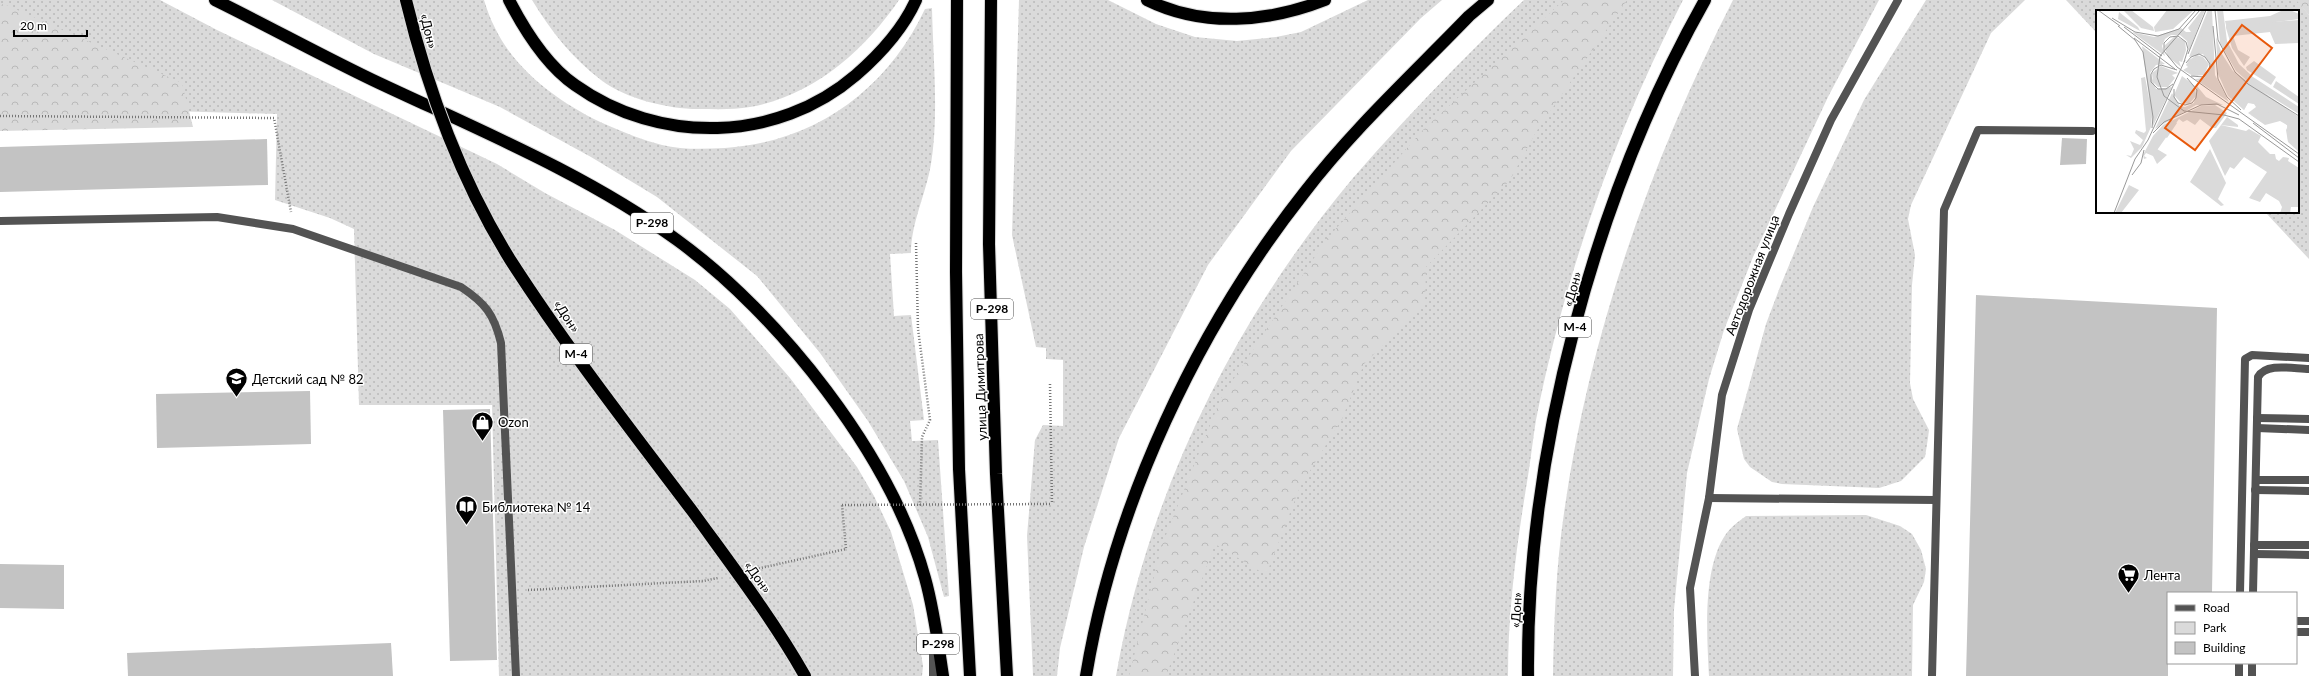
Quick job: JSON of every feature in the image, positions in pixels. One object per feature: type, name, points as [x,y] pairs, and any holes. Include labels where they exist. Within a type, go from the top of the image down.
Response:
[{"type":"highway","name":"Р-298","points":[[215,0],[604,193],[676,239],[721,274],[764,317],[825,389],[873,459],[893,494],[924,576],[933,611],[943,676]]},
{"type":"highway","name":"«Дон»","points":[[406,0],[429,83],[446,131],[467,180],[511,259],[583,364],[758,599],[805,676]]},
{"type":"highway","points":[[509,0],[537,46],[553,66],[574,85],[619,111],[645,120],[689,128],[739,127],[768,122],[792,114],[822,100],[845,84],[870,63],[887,44],[916,0]]},
{"type":"highway","name":"улица Димитрова","points":[[957,0],[956,272],[958,461],[970,676]]},
{"type":"highway","name":"улица Димитрова","points":[[991,0],[989,244],[996,474],[1007,676]]},
{"type":"highway","points":[[1147,0],[1177,11],[1204,17],[1231,20],[1264,18],[1298,11],[1325,0]]},
{"type":"highway","points":[[1086,676],[1114,560],[1130,506],[1150,455],[1192,366],[1240,284],[1304,192],[1342,148],[1469,16],[1488,0]]},
{"type":"highway","name":"«Дон»","points":[[1528,676],[1531,586],[1539,505],[1559,390],[1586,285],[1628,165],[1658,93],[1705,0]]},
{"type":"street","name":"Автодорожная улица","points":[[1695,676],[1690,588],[1709,498],[1722,395],[1749,310],[1789,214],[1832,120],[1898,0]]},
{"type":"street","points":[[1932,676],[1944,210],[1978,130],[2092,131]]},
{"type":"street","points":[[0,222],[217,217],[294,229],[461,287],[481,300],[495,322],[501,343],[516,676]]},
{"type":"street","points":[[2240,592],[2245,358],[2252,355],[2309,358]]},
{"type":"street","points":[[2253,592],[2258,377],[2260,372],[2268,368],[2309,369]]},
{"type":"street","points":[[2257,418],[2309,419]]},
{"type":"street","points":[[2257,428],[2309,430]]},
{"type":"street","points":[[2256,480],[2309,480]]},
{"type":"street","points":[[2255,490],[2309,491]]},
{"type":"street","points":[[1709,498],[1936,500]]},
{"type":"street","points":[[2254,545],[2309,545]]},
{"type":"street","points":[[2254,554],[2309,555]]},
{"type":"street","points":[[933,611],[933,676]]},
{"type":"street","points":[[2297,621],[2309,621]]},
{"type":"street","points":[[2297,632],[2309,632]]},
{"type":"street","points":[[2239,664],[2239,676]]},
{"type":"street","points":[[2252,664],[2252,676]]},
{"type":"path","points":[[0,116],[274,118],[294,229]]},
{"type":"path","points":[[916,243],[918,329],[930,420],[922,437],[920,506]]},
{"type":"path","points":[[748,571],[846,549],[842,505],[920,506],[1052,504],[1050,384]]},
{"type":"path","points":[[512,591],[703,581],[725,576]]},
{"type":"green space","points":[[0,0],[160,0],[217,30],[497,164],[545,193],[615,230],[695,280],[730,309],[790,378],[857,467],[874,496],[891,532],[913,605],[923,666],[922,676],[499,676],[492,405],[359,405],[354,229],[330,218],[275,200],[277,114],[0,106]]},
{"type":"green space","points":[[272,0],[484,0],[495,28],[515,59],[528,73],[558,98],[591,117],[634,136],[662,145],[693,149],[725,148],[758,144],[789,135],[818,123],[844,107],[869,87],[890,64],[909,38],[925,9],[932,8],[935,126],[931,164],[913,231],[911,253],[890,254],[894,316],[911,315],[924,420],[910,421],[912,441],[938,440],[949,596],[944,597],[928,537],[904,481],[868,421],[820,353],[757,276],[657,197],[591,157],[500,107],[374,54]]},
{"type":"green space","points":[[532,0],[899,0],[870,37],[853,53],[816,82],[795,93],[773,101],[744,108],[686,109],[661,105],[635,98],[622,93],[601,80],[590,72],[571,53]]},
{"type":"green space","points":[[1019,0],[1108,0],[1156,24],[1195,37],[1237,41],[1276,37],[1301,32],[1368,0],[1442,0],[1421,18],[1291,151],[1208,265],[1119,438],[1084,547],[1060,648],[1057,676],[1033,676],[1027,536],[1035,440],[1043,425],[1063,426],[1063,360],[1046,359],[1046,348],[1036,347],[1012,235]]},
{"type":"green space","points":[[1524,0],[1683,0],[1658,50],[1614,152],[1577,258],[1548,365],[1536,420],[1520,526],[1511,600],[1508,676],[1116,676],[1130,608],[1150,541],[1174,475],[1202,412],[1234,350],[1270,290],[1310,233],[1353,178],[1439,84]]},
{"type":"green space","points":[[1564,0],[1627,0],[1536,132],[1510,180],[1426,267],[1425,302],[1364,364],[1342,419],[1300,487],[1266,575],[1215,544],[1166,676],[1129,676],[1162,545],[1221,398],[1326,240],[1423,130]]},
{"type":"green space","points":[[1733,0],[1879,0],[1828,97],[1753,257],[1724,330],[1709,379],[1687,473],[1674,610],[1673,676],[1553,676],[1559,554],[1575,446],[1589,380],[1627,250],[1650,186],[1703,61]]},
{"type":"green space","points":[[1926,0],[2025,0],[1991,33],[1911,205],[1908,219],[1915,255],[1912,285],[1910,383],[1913,399],[1929,430],[1925,457],[1901,481],[1879,488],[1782,484],[1772,482],[1750,467],[1744,459],[1737,429],[1766,324],[1813,207],[1864,100]]},
{"type":"green space","points":[[2066,0],[2297,0],[2309,15],[2309,259],[2266,213],[2299,213],[2299,10],[2096,10],[2096,32]]},
{"type":"green space","points":[[2296,0],[2309,0],[2309,15]]},
{"type":"green space","points":[[4,4],[182,83],[193,127],[0,131],[0,5]]},
{"type":"green space","points":[[1866,515],[1900,526],[1912,534],[1921,550],[1926,569],[1924,582],[1913,605],[1912,676],[1709,676],[1707,622],[1710,583],[1718,548],[1730,529],[1746,516]]},
{"type":"building","points":[[2062,138],[2087,139],[2086,164],[2060,165]]},
{"type":"building","points":[[267,139],[268,185],[0,192],[0,147]]},
{"type":"building","points":[[1976,295],[2217,308],[2212,592],[2167,592],[2168,676],[1966,676]]},
{"type":"building","points":[[310,391],[311,444],[157,448],[156,394]]},
{"type":"building","points":[[490,409],[497,660],[450,661],[443,410]]},
{"type":"building","points":[[0,564],[64,565],[64,609],[0,608]]},
{"type":"building","points":[[391,643],[393,676],[128,676],[127,653]]},
{"type":"place","name":"Детский сад № 82","points":[[237,398]]},
{"type":"place","name":"Ozon","points":[[482,442]]},
{"type":"place","name":"Библиотека № 14","points":[[467,526]]},
{"type":"place","name":"Лента","points":[[2129,594]]}]
